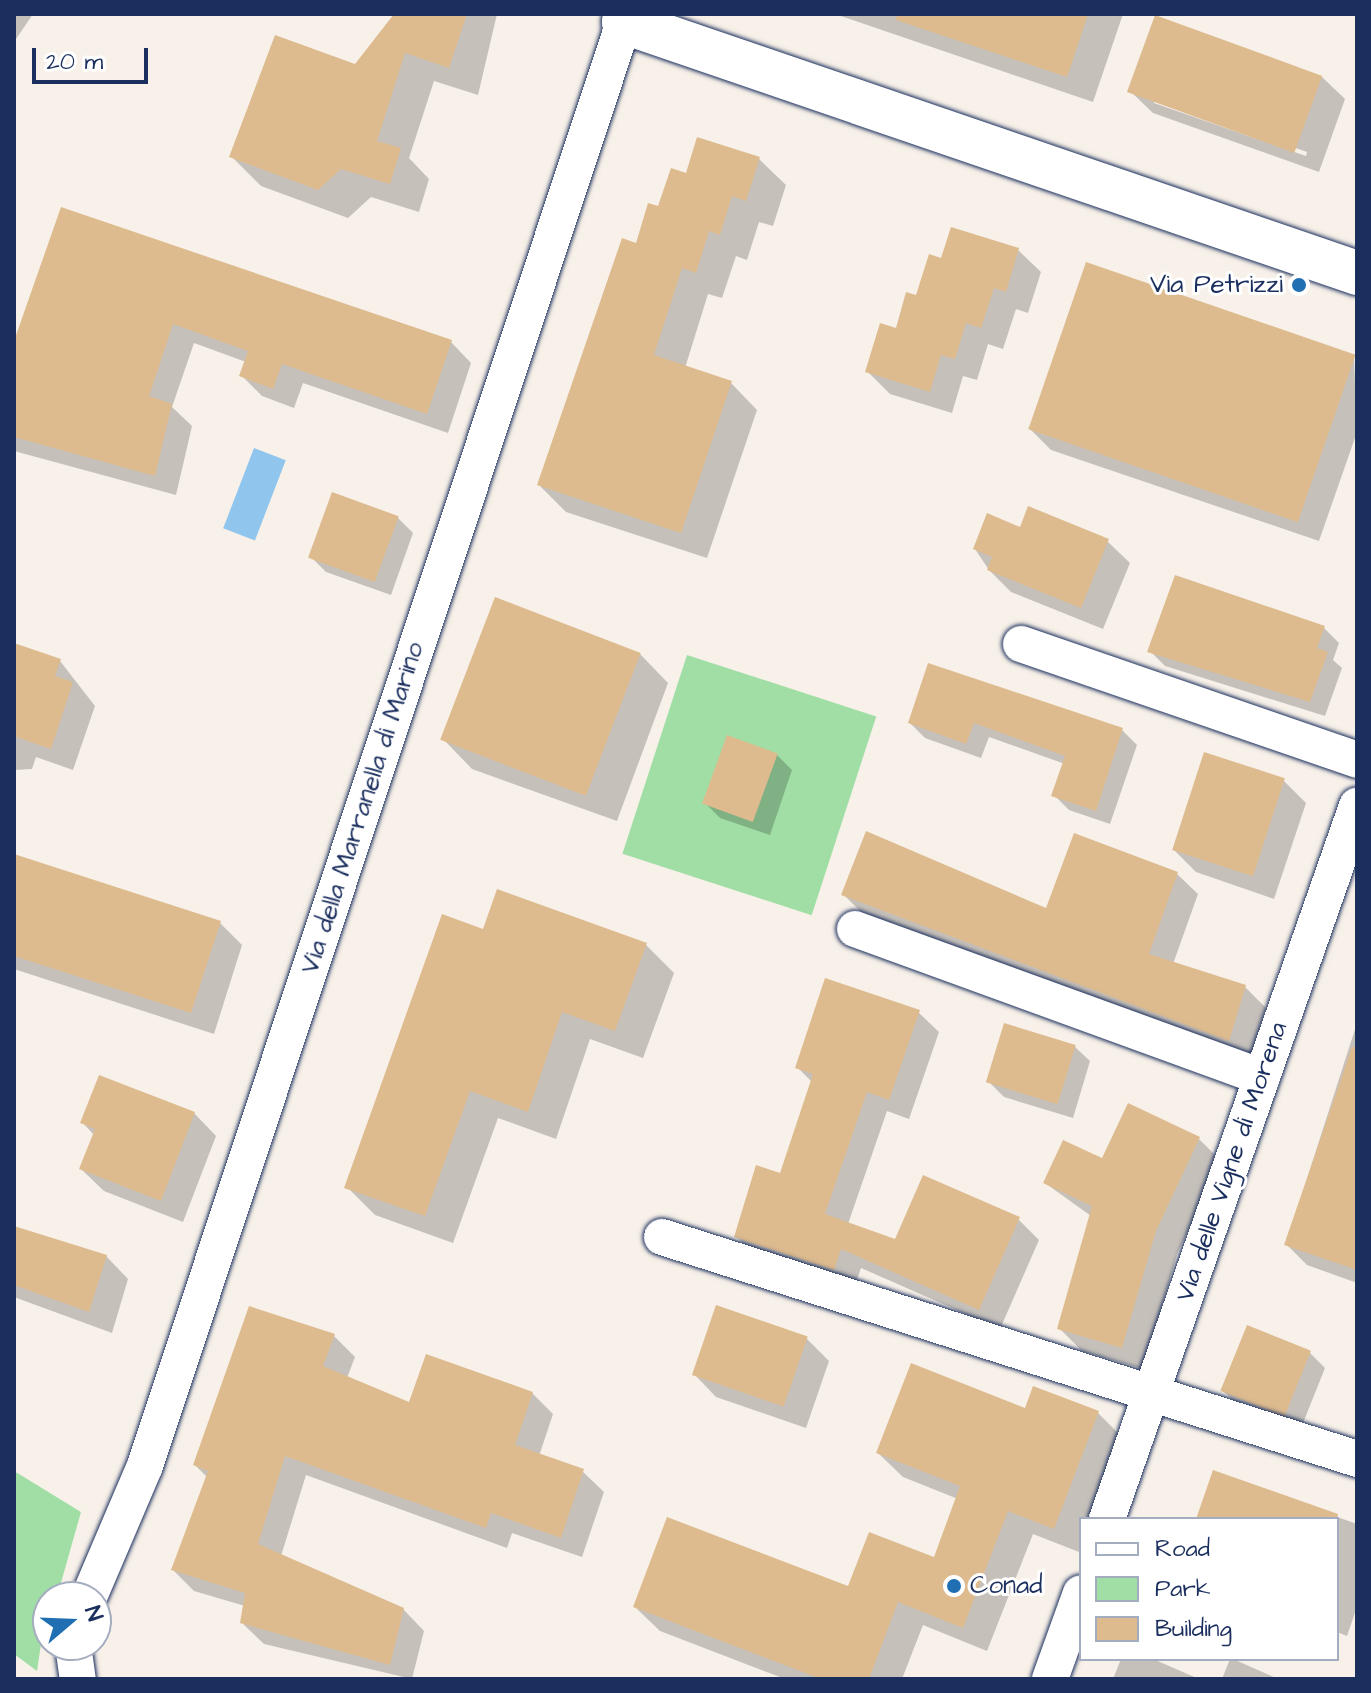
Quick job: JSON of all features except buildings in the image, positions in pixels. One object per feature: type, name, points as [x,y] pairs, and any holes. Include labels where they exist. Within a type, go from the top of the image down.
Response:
[{"type":"street","points":[[625,18],[1357,273]]},
{"type":"street","name":"Via della Marranella di Marino","points":[[96,1581],[145,1466],[625,18]]},
{"type":"street","points":[[1021,644],[1357,760]]},
{"type":"street","name":"Via delle Vigne di Morena","points":[[1108,1517],[1357,806]]},
{"type":"street","points":[[855,929],[1262,1077]]},
{"type":"street","points":[[662,1237],[1357,1459]]},
{"type":"street","points":[[1050,1679],[1079,1599]]},
{"type":"green space","points":[[687,655],[876,716],[812,915],[622,854]]},
{"type":"green space","points":[[14,1471],[81,1512],[62,1581],[32,1581],[32,1661],[38,1661],[37,1671],[14,1654]]},
{"type":"water","points":[[254,448],[286,460],[255,540],[223,528]]},
{"type":"place","name":"Via Petrizzi","points":[[1299,285]]},
{"type":"place","name":"Conad","points":[[954,1586]]}]
